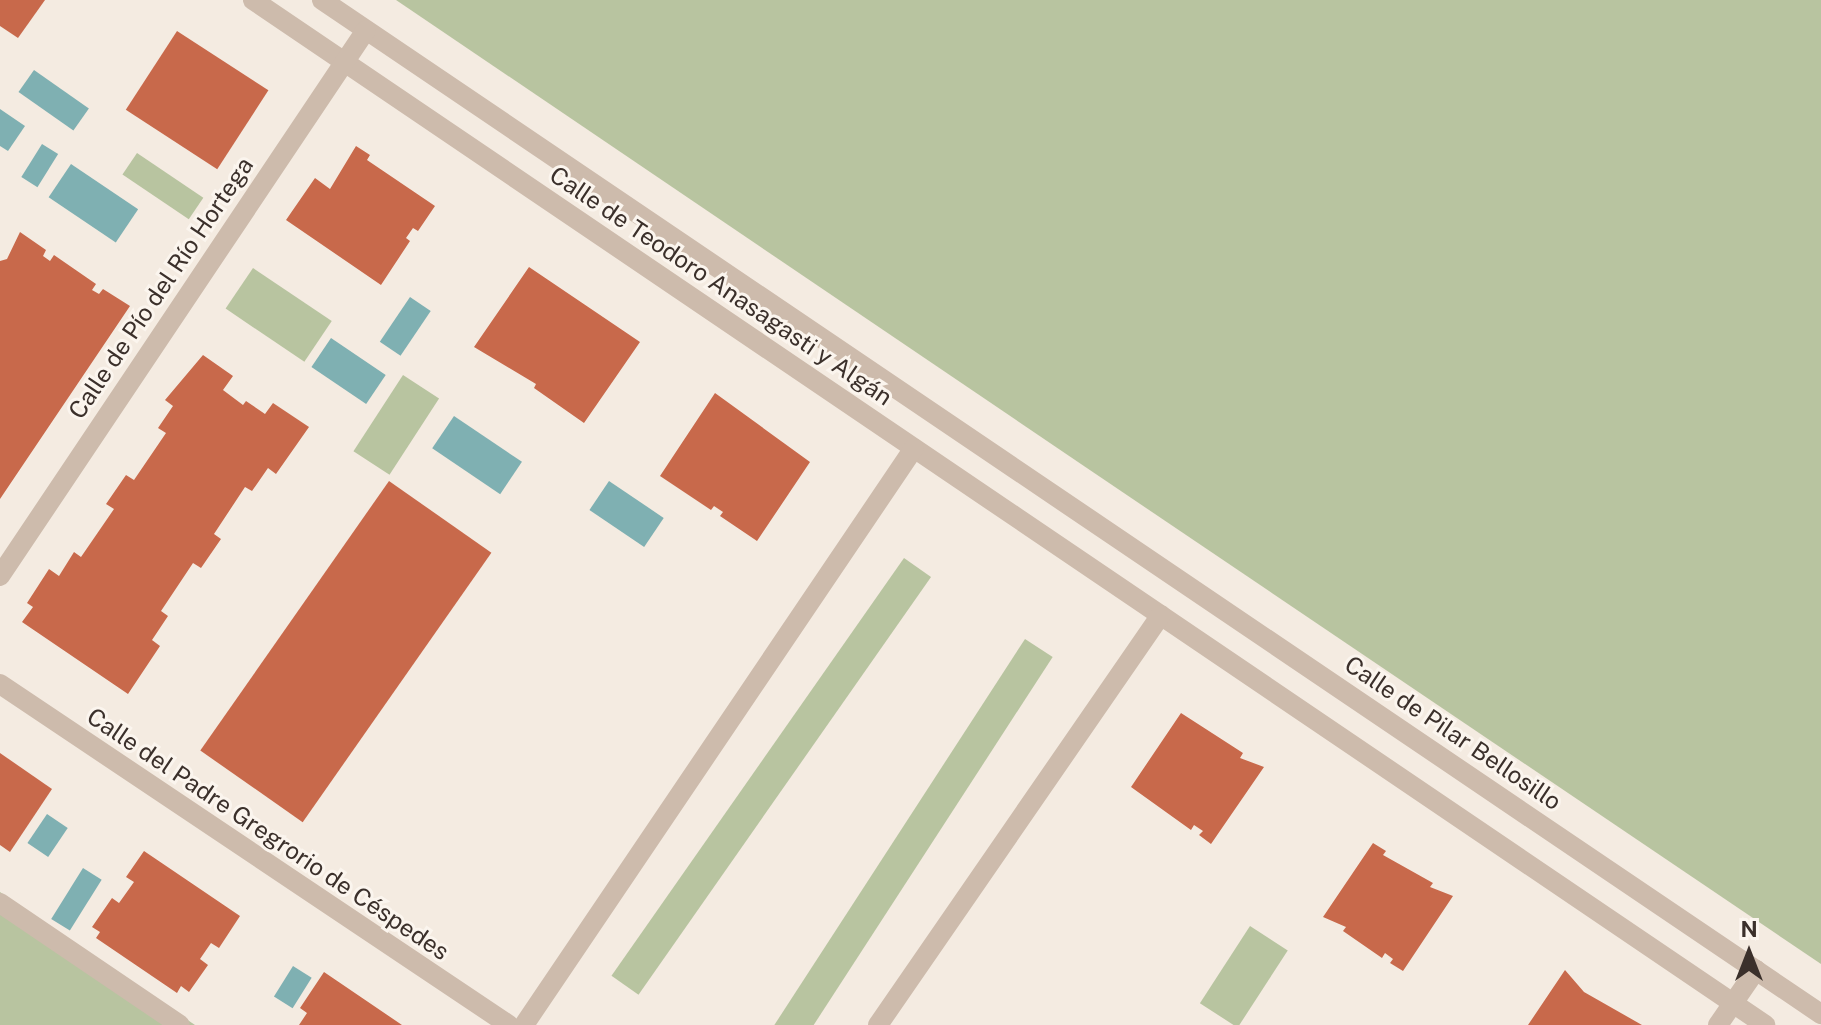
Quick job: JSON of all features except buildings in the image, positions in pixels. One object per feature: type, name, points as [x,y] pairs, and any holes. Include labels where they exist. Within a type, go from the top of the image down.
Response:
[{"type":"street","name":"Calle de Teodoro Anasagasti y Algán","points":[[253,0],[1161,615]]},
{"type":"street","name":"Calle de Teodoro Anasagasti y Algán","points":[[322,0],[1056,496]]},
{"type":"street","name":"Calle de Pío del Río Hortega","points":[[0,576],[366,30]]},
{"type":"street","points":[[524,1025],[914,448]]},
{"type":"street","name":"Calle de Pilar Bellosillo","points":[[1056,496],[1821,1014]]},
{"type":"street","points":[[878,1025],[1161,615],[1765,1025]]},
{"type":"street","name":"Calle del Padre Gregrorio de Céspedes","points":[[0,684],[509,1025]]},
{"type":"street","points":[[0,903],[180,1025]]},
{"type":"street","points":[[1718,1025],[1756,970]]},
{"type":"green space","points":[[396,0],[1821,0],[1821,964],[1078,462]]},
{"type":"green space","points":[[137,153],[203,198],[189,219],[122,175]]},
{"type":"green space","points":[[253,268],[332,321],[304,362],[226,309]]},
{"type":"green space","points":[[403,375],[439,398],[390,475],[353,451]]},
{"type":"green space","points":[[904,558],[931,577],[639,995],[611,976]]},
{"type":"green space","points":[[1025,639],[1053,657],[814,1025],[774,1025]]},
{"type":"green space","points":[[0,892],[195,1025],[0,1025]]},
{"type":"green space","points":[[1250,926],[1288,951],[1239,1025],[1234,1025],[1200,1003]]},
{"type":"water","points":[[34,70],[89,108],[73,131],[19,92]]},
{"type":"water","points":[[0,109],[25,126],[8,151],[0,146]]},
{"type":"water","points":[[42,144],[58,154],[37,187],[21,177]]},
{"type":"water","points":[[71,164],[138,209],[116,242],[49,197]]},
{"type":"water","points":[[410,297],[431,311],[401,356],[380,342]]},
{"type":"water","points":[[331,338],[386,375],[366,404],[311,367]]},
{"type":"water","points":[[454,416],[522,462],[500,494],[432,448]]},
{"type":"water","points":[[609,481],[664,518],[644,547],[589,510]]},
{"type":"water","points":[[47,814],[68,828],[48,857],[27,843]]},
{"type":"water","points":[[83,868],[102,880],[70,931],[51,919]]},
{"type":"water","points":[[293,966],[312,978],[293,1008],[274,997]]}]
